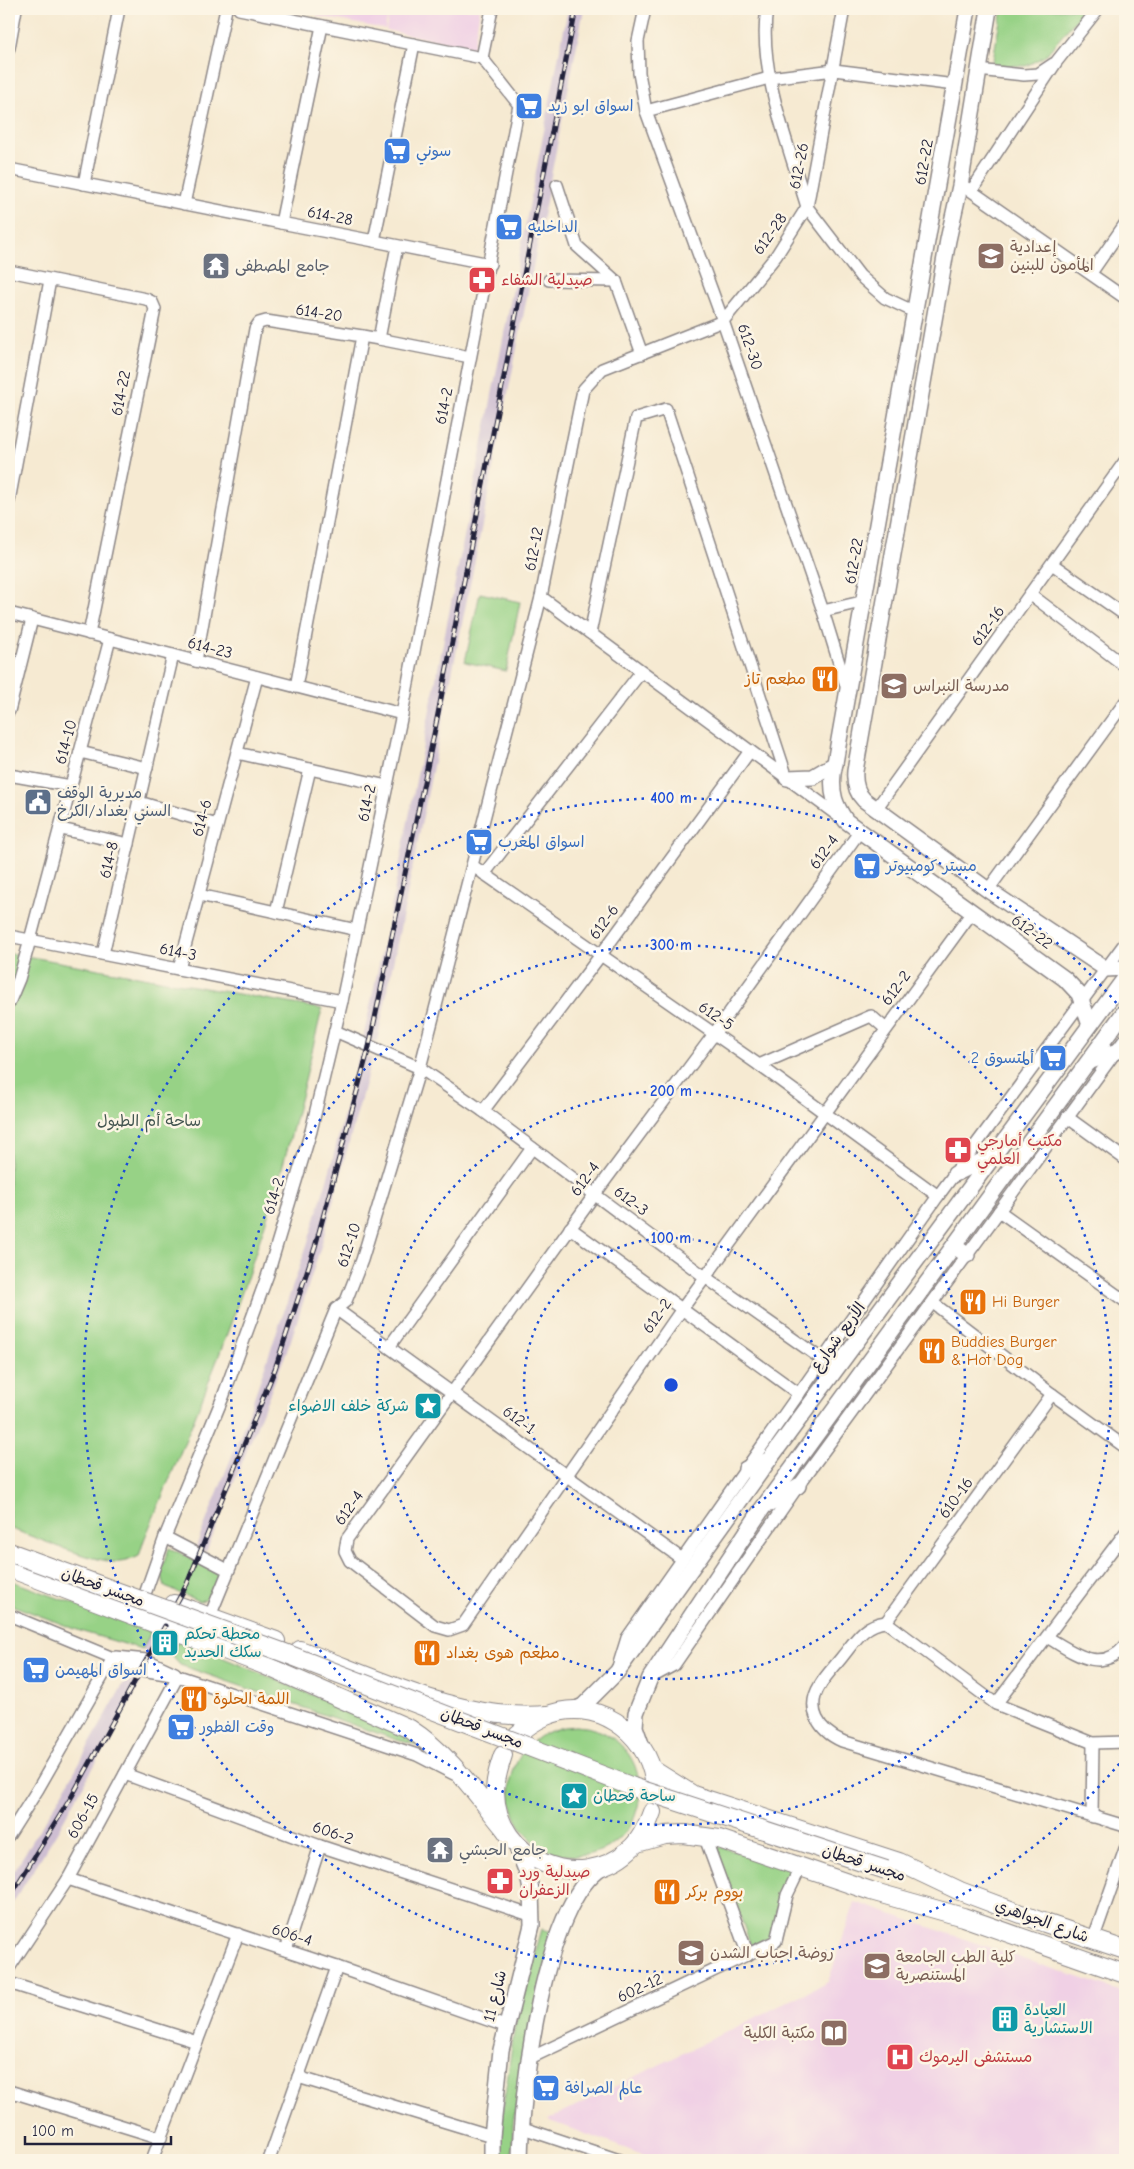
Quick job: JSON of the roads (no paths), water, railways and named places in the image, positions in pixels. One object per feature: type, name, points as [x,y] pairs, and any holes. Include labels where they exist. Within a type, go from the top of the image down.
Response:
[{"type":"main road","points":[[9,1544],[210,1616],[418,1695],[474,1710],[516,1716],[547,1715],[574,1710],[590,1712],[612,1719],[631,1733],[641,1744],[652,1770],[655,1788]]},
{"type":"main road","name":"مجسر قحطان","points":[[9,1552],[282,1652],[633,1786],[884,1876],[949,1912]]},
{"type":"main road","name":"مجسر قحطان","points":[[9,1560],[662,1809],[884,1876],[960,1891]]},
{"type":"main road","points":[[9,1568],[264,1665],[410,1730],[428,1741],[442,1754],[505,1829],[516,1845],[534,1860],[556,1869],[580,1871],[603,1866],[621,1856],[636,1842],[646,1828],[652,1812]]},
{"type":"main road","points":[[517,1735],[547,1715]]},
{"type":"main road","points":[[503,1755],[497,1774],[495,1792],[498,1812],[505,1829]]},
{"type":"main road","points":[[652,1770],[693,1795],[899,1862],[960,1891]]},
{"type":"main road","points":[[636,1842],[665,1834],[704,1835],[871,1891],[949,1912]]},
{"type":"main road","name":"شارع الجواهري","points":[[960,1891],[1125,1950]]},
{"type":"main road","name":"شارع الجواهري","points":[[949,1912],[1125,1974]]},
{"type":"street","points":[[9,48],[16,9]]},
{"type":"street","points":[[84,184],[119,9]]},
{"type":"street","points":[[184,204],[226,9]]},
{"type":"street","points":[[239,9],[482,58],[492,9]]},
{"type":"street","name":"612-30","points":[[645,9],[638,41],[639,73],[646,110],[724,321],[823,611],[849,695]]},
{"type":"street","name":"612-28","points":[[724,321],[776,256],[808,207],[769,78],[765,20],[767,9]]},
{"type":"street","name":"612-26","points":[[844,9],[808,207],[860,276],[885,298],[915,312]]},
{"type":"street","name":"612-22","points":[[968,9],[849,695],[835,764],[833,795],[835,805],[846,821],[1065,979],[1079,994],[1083,1002]]},
{"type":"street","name":"612-22","points":[[989,9],[978,70],[966,188],[948,240],[855,771],[855,782],[858,792],[864,800],[988,890],[1106,969]]},
{"type":"street","points":[[1098,9],[1056,61],[966,188],[1125,298]]},
{"type":"street","name":"614-28","points":[[322,26],[281,223],[490,264]]},
{"type":"street","points":[[374,241],[414,44]]},
{"type":"street","name":"614-2","points":[[145,1594],[165,1537],[223,1397],[268,1274],[311,1131],[342,1000],[402,714],[470,356],[490,264],[519,105],[482,58]]},
{"type":"street","points":[[978,70],[1024,75],[1038,74],[1056,61]]},
{"type":"street","points":[[646,110],[769,78],[834,70],[955,85]]},
{"type":"street","points":[[9,169],[281,223]]},
{"type":"street","points":[[557,185],[577,246],[616,281],[642,354]]},
{"type":"street","points":[[1091,273],[1125,224]]},
{"type":"street","points":[[929,236],[948,240]]},
{"type":"street","points":[[379,339],[397,246]]},
{"type":"street","name":"614-22","points":[[9,271],[146,299],[152,302],[155,308],[89,634]]},
{"type":"street","points":[[9,501],[50,280]]},
{"type":"street","points":[[548,280],[616,281]]},
{"type":"street","name":"614-20","points":[[196,661],[255,329],[259,323],[266,321],[362,336],[296,686]]},
{"type":"street","name":"612-12","points":[[473,866],[541,597],[583,390],[602,369],[724,321]]},
{"type":"street","points":[[362,336],[470,356]]},
{"type":"street","points":[[590,633],[636,418],[666,409],[787,778]]},
{"type":"street","name":"612-16","points":[[876,808],[1125,461]]},
{"type":"street","points":[[1052,564],[1125,615]]},
{"type":"street","points":[[1030,594],[1125,666]]},
{"type":"street","points":[[541,597],[846,821]]},
{"type":"street","points":[[823,611],[865,601]]},
{"type":"street","name":"614-23","points":[[9,614],[402,714]]},
{"type":"street","points":[[9,710],[11,696],[32,620]]},
{"type":"street","name":"614-10","points":[[9,1003],[30,940],[61,829],[110,639]]},
{"type":"street","name":"614-8","points":[[103,954],[173,655]]},
{"type":"street","points":[[484,874],[641,672]]},
{"type":"street","name":"614-6","points":[[179,969],[257,677]]},
{"type":"street","points":[[988,890],[1125,702]]},
{"type":"street","name":"612-6","points":[[483,1111],[600,956],[750,751]]},
{"type":"street","points":[[80,752],[147,768]]},
{"type":"street","points":[[237,753],[387,786]]},
{"type":"street","points":[[787,778],[813,777],[835,764]]},
{"type":"street","points":[[276,912],[310,769]]},
{"type":"street","points":[[9,775],[71,786]]},
{"type":"street","points":[[139,802],[217,825]]},
{"type":"street","points":[[61,829],[129,844]]},
{"type":"street","name":"612-4","points":[[345,1551],[347,1539],[452,1392],[860,831]]},
{"type":"street","points":[[901,861],[920,840]]},
{"type":"street","name":"612-5","points":[[473,866],[759,1065],[938,1196]]},
{"type":"street","name":"612-10","points":[[210,1616],[336,1309],[346,1301],[362,1260],[420,1068],[473,866]]},
{"type":"street","points":[[199,894],[357,930]]},
{"type":"street","name":"612-2","points":[[345,1551],[350,1561],[436,1626],[449,1630],[463,1624],[682,1309],[973,911]]},
{"type":"street","name":"614-3","points":[[9,936],[342,1000]]},
{"type":"street","points":[[617,1672],[627,1638],[938,1196],[1125,943]]},
{"type":"street","points":[[1106,969],[1125,968]]},
{"type":"street","name":"الأربع شوارع","points":[[574,1710],[584,1706],[617,1672],[769,1460],[1125,978]]},
{"type":"street","points":[[1083,1002],[1090,1025]]},
{"type":"street","points":[[641,1744],[635,1727],[636,1713],[650,1678],[762,1509],[1125,1010]]},
{"type":"street","points":[[759,1065],[871,1016],[886,1029]]},
{"type":"street","name":"612-3","points":[[335,1031],[420,1068],[483,1111],[705,1277],[823,1360]]},
{"type":"street","points":[[1088,1062],[1121,1045]]},
{"type":"street","points":[[650,1678],[674,1665],[798,1486],[1121,1045]]},
{"type":"street","points":[[1045,1087],[1044,1093],[1048,1098],[1053,1102],[1059,1102]]},
{"type":"street","points":[[1027,1111],[1038,1114],[1042,1124]]},
{"type":"street","points":[[1068,1117],[1125,1158]]},
{"type":"street","points":[[389,1347],[532,1148]]},
{"type":"street","points":[[955,1174],[993,1155]]},
{"type":"street","points":[[999,1211],[1125,1301]]},
{"type":"street","points":[[570,1228],[799,1394]]},
{"type":"street","points":[[954,1246],[967,1255]]},
{"type":"street","points":[[933,1303],[1125,1447]]},
{"type":"street","name":"612-1","points":[[336,1309],[567,1474],[682,1560]]},
{"type":"street","name":"610-16","points":[[886,1622],[1052,1394]]},
{"type":"street","points":[[746,1469],[769,1460]]},
{"type":"street","points":[[762,1509],[798,1486]]},
{"type":"street","points":[[996,1704],[1125,1533]]},
{"type":"street","points":[[165,1537],[228,1570]]},
{"type":"street","points":[[9,1615],[113,1658],[147,1660],[178,1676],[428,1760],[450,1771],[469,1786]]},
{"type":"street","points":[[1125,1742],[1093,1743],[996,1704],[886,1622],[875,1623],[864,1630],[819,1687],[814,1698],[815,1716],[823,1729],[831,1736],[842,1741],[1125,1826]]},
{"type":"street","points":[[1047,1637],[1085,1659],[1107,1660],[1117,1656],[1125,1646]]},
{"type":"street","points":[[9,1835],[38,1789],[113,1658]]},
{"type":"street","name":"606-15","points":[[9,1968],[68,1879],[178,1676]]},
{"type":"street","points":[[1092,1817],[1093,1743]]},
{"type":"street","name":"606-2","points":[[125,1774],[320,1846],[533,1916]]},
{"type":"street","points":[[704,1835],[748,1954]]},
{"type":"street","name":"شارع 11","points":[[492,2160],[496,2081],[505,2026],[533,1916],[528,1875],[516,1845]]},
{"type":"street","points":[[286,1950],[320,1846]]},
{"type":"street","points":[[1093,1940],[1125,1849]]},
{"type":"street","points":[[520,2160],[520,2127],[528,2059],[540,1998],[567,1913],[577,1894],[603,1866]]},
{"type":"street","name":"602-12","points":[[528,2059],[777,1939],[788,1895],[801,1866]]},
{"type":"street","name":"606-4","points":[[68,1879],[337,1966],[505,2026]]},
{"type":"street","points":[[152,2160],[238,1934]]},
{"type":"street","points":[[269,2160],[337,1966]]},
{"type":"street","points":[[9,1983],[197,2042]]},
{"type":"street","points":[[298,2077],[492,2136]]},
{"type":"street","points":[[9,2091],[161,2138]]},
{"type":"street","points":[[520,2127],[619,2160]]},
{"type":"railway","points":[[176,1604],[187,1584],[275,1369],[315,1247],[369,1047],[434,734],[576,9]]},
{"type":"railway","points":[[9,1898],[72,1796],[165,1626]]},
{"type":"place","name":"اسواق ابو زيد","points":[[529,106]]},
{"type":"place","name":"سوني","points":[[397,151]]},
{"type":"place","name":"الداخليه","points":[[509,227]]},
{"type":"place","name":"إعدادية المأمون للبنين","points":[[991,256]]},
{"type":"place","name":"جامع المصطفى","points":[[216,266]]},
{"type":"place","name":"صيدلية الشفاء","points":[[482,280]]},
{"type":"place","name":"مطعم تاز","points":[[825,679]]},
{"type":"place","name":"مدرسة النبراس","points":[[894,686]]},
{"type":"place","name":"مديرية الوقف السني بغداد/الكرخ","points":[[38,802]]},
{"type":"place","name":"اسواق المغرب","points":[[479,842]]},
{"type":"place","name":"مستر كومبيوتر","points":[[867,866]]},
{"type":"place","name":"ألمتسوق 2","points":[[1053,1058]]},
{"type":"place","name":"مكتب أمارجي العلمي","points":[[958,1150]]},
{"type":"place","name":"Hi Burger","points":[[973,1302]]},
{"type":"place","name":"Buddies Burger & Hot Dog","points":[[932,1351]]},
{"type":"place","name":"شركة خلف الاضواء","points":[[428,1406]]},
{"type":"place","name":"محطة تحكم سكك الحديد","points":[[165,1643]]},
{"type":"place","name":"مطعم هوى بغداد","points":[[427,1653]]},
{"type":"place","name":"اسواق المهيمن","points":[[36,1670]]},
{"type":"place","name":"اللمة الحلوة","points":[[194,1699]]},
{"type":"place","name":"وقت الفطور","points":[[181,1727]]},
{"type":"place","name":"ساحة قحطان","points":[[574,1796]]},
{"type":"place","name":"جامع الحبشي","points":[[440,1850]]},
{"type":"place","name":"صيدلية ورد الزعفران","points":[[500,1881]]},
{"type":"place","name":"بووم بركر","points":[[667,1892]]},
{"type":"place","name":"روضة احباب الشدن","points":[[691,1953]]},
{"type":"place","name":"كلية الطب الجامعة المستنصرية","points":[[877,1966]]},
{"type":"place","name":"العيادة الاستشارية","points":[[1005,2019]]},
{"type":"place","name":"مكتبة الكلية","points":[[834,2033]]},
{"type":"place","name":"مستشفى اليرموك","points":[[900,2057]]},
{"type":"place","name":"عالم الصرافة","points":[[546,2088]]},
{"type":"park label","name":"ساحة أم الطبول","points":[[149,1121]]}]
